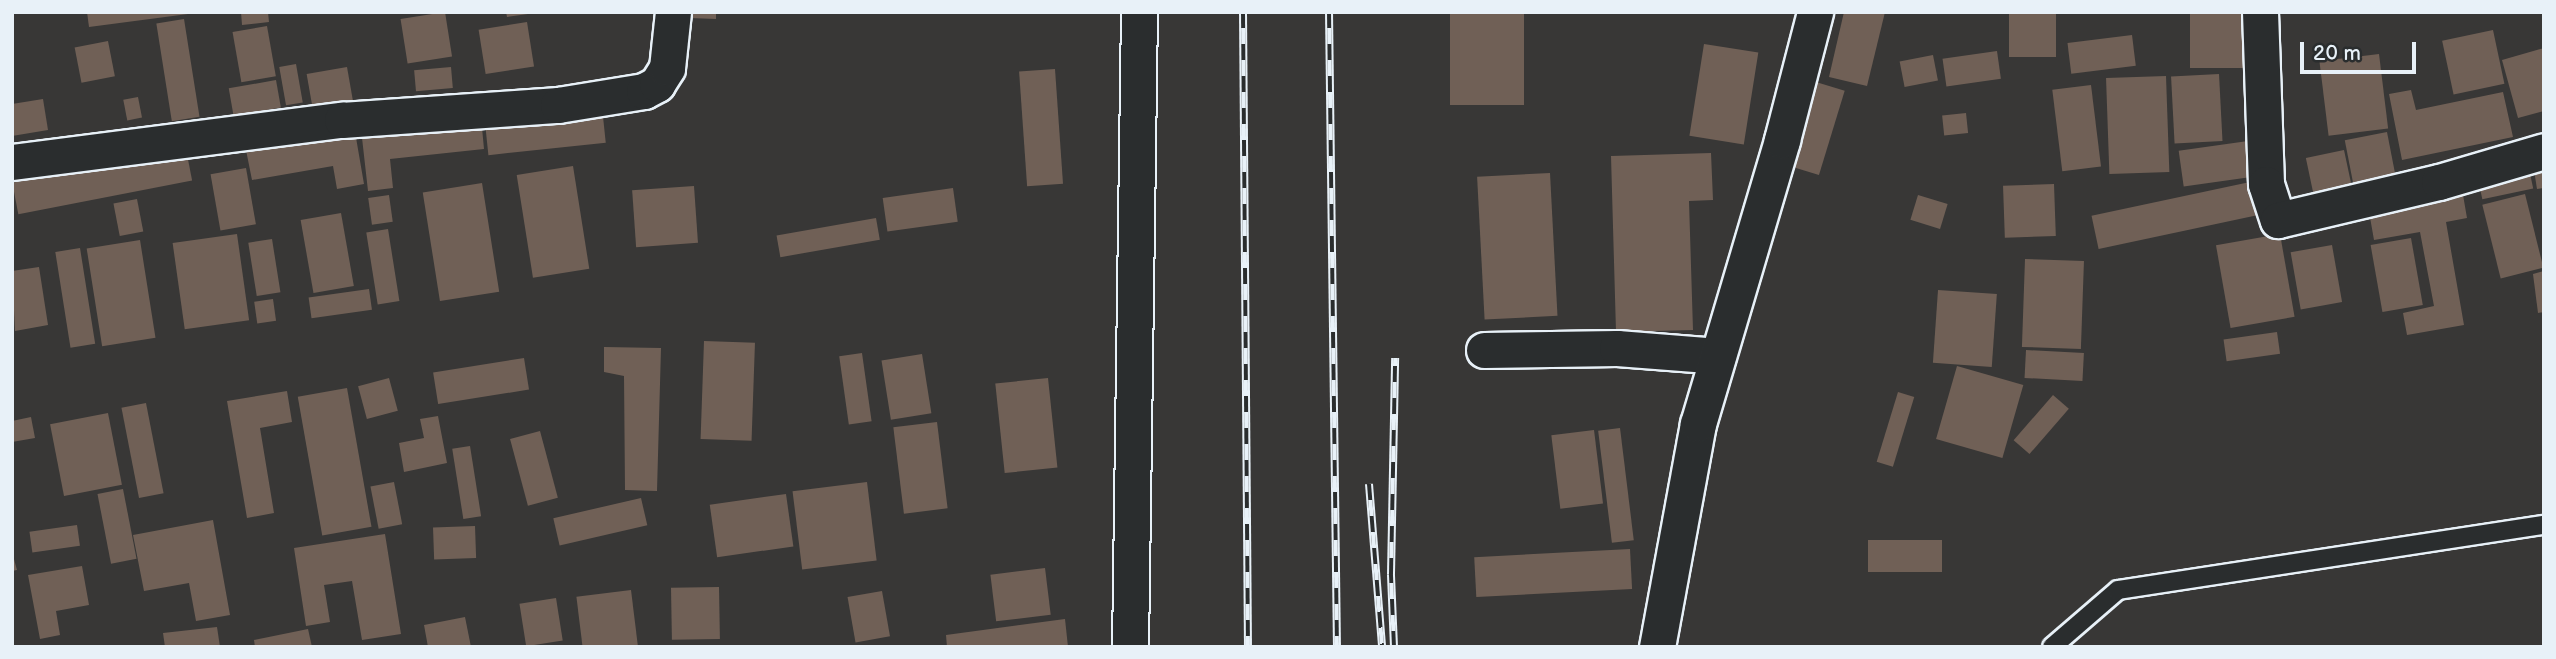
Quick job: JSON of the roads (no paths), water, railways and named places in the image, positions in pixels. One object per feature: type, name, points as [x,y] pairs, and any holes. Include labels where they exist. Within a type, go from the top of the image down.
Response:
[{"type":"street","points":[[12,162],[342,120],[558,105],[644,91],[657,84],[667,68],[673,12]]},
{"type":"street","points":[[1130,647],[1139,12]]},
{"type":"street","points":[[1657,647],[1698,424],[1782,140],[1815,12]]},
{"type":"street","points":[[2260,12],[2266,184],[2278,219],[2439,182],[2544,151]]},
{"type":"street","points":[[1484,350],[1617,348],[1718,356]]},
{"type":"lane","points":[[2052,647],[2118,590],[2544,525]]},
{"type":"railway","points":[[1243,12],[1248,647]]},
{"type":"railway","points":[[1329,12],[1337,647]]},
{"type":"railway","points":[[1394,647],[1391,574],[1395,358]]},
{"type":"railway","points":[[1369,484],[1382,647]]}]
